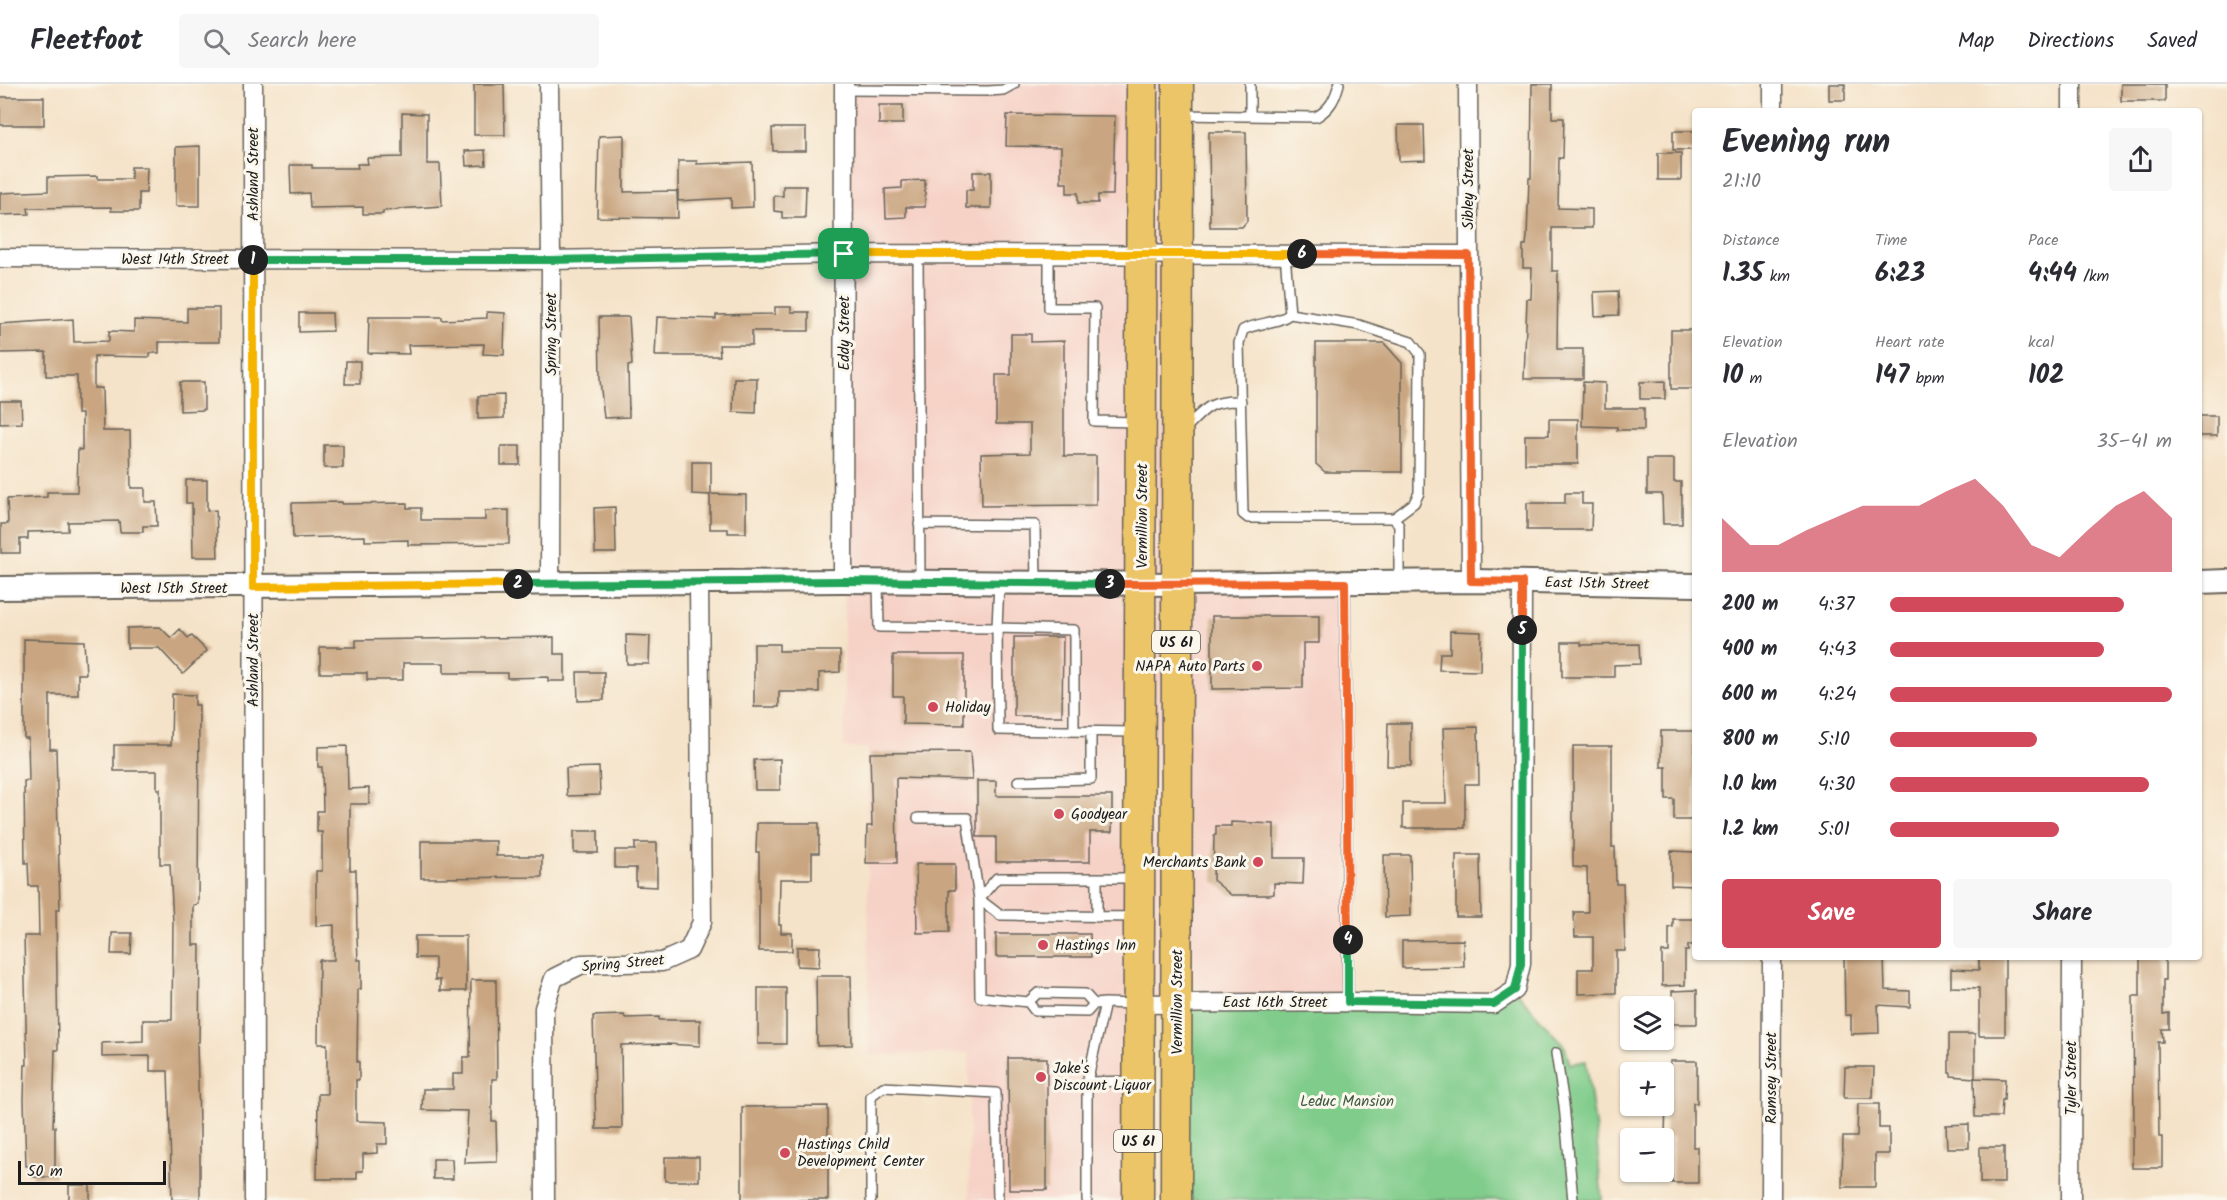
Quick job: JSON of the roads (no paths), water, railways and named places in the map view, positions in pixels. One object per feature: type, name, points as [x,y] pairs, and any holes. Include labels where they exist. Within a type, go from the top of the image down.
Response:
[{"type":"highway","name":"Vermillion Street","points":[[1138,1200],[1142,84]]},
{"type":"highway","name":"Vermillion Street","points":[[1176,1200],[1178,84]]},
{"type":"street","name":"Ashland Street","points":[[253,84],[254,1200]]},
{"type":"street","name":"Spring Street","points":[[549,84],[550,584]]},
{"type":"street","name":"Sibley Street","points":[[1468,84],[1471,581]]},
{"type":"street","points":[[1773,84],[1773,108]]},
{"type":"street","points":[[2072,84],[2072,108]]},
{"type":"street","name":"Eddy Street","points":[[843,581],[844,87]]},
{"type":"street","name":"West 14th Street","points":[[0,258],[551,260],[844,254],[1468,255]]},
{"type":"street","name":"West 15th Street","points":[[0,588],[843,581],[1176,584]]},
{"type":"street","name":"East 15th Street","points":[[1176,584],[1471,581],[1692,585]]},
{"type":"street","points":[[2202,582],[2227,581]]},
{"type":"street","name":"Spring Street","points":[[545,1200],[544,1008],[555,978],[582,963],[662,962],[689,950],[702,922],[699,582]]},
{"type":"street","name":"East 16th Street","points":[[1139,1004],[1348,1002],[1494,1004],[1515,990],[1521,964],[1522,582]]},
{"type":"street","name":"Ramsey Street","points":[[1770,1200],[1772,960]]},
{"type":"street","name":"Tyler Street","points":[[2071,1200],[2072,960]]},
{"type":"lane","points":[[844,87],[988,91],[1003,90],[1014,84]]},
{"type":"lane","points":[[1250,84],[1250,116]]},
{"type":"lane","points":[[1178,115],[1316,117],[1325,112],[1334,101],[1339,84]]},
{"type":"lane","points":[[1048,253],[1048,308],[1095,308],[1094,421],[1142,423]]},
{"type":"lane","points":[[918,254],[920,582]]},
{"type":"lane","points":[[1286,254],[1290,314]]},
{"type":"lane","points":[[1290,314],[1359,325],[1411,342],[1420,354],[1419,493],[1414,503],[1394,518],[1248,518],[1244,514],[1239,343],[1243,330],[1254,324],[1282,320],[1290,314]]},
{"type":"lane","points":[[1177,438],[1203,410],[1213,403],[1241,401]]},
{"type":"lane","points":[[1394,518],[1399,526],[1400,582]]},
{"type":"lane","points":[[919,524],[1035,525],[1036,583]]},
{"type":"lane","points":[[878,582],[879,627],[1074,630],[1074,731]]},
{"type":"lane","points":[[999,583],[998,730],[1140,732]]},
{"type":"lane","points":[[1345,583],[1348,1002]]},
{"type":"lane","points":[[1018,781],[1091,779],[1091,732]]},
{"type":"lane","points":[[918,818],[967,818],[979,899],[980,997],[1028,1002],[1035,1011],[1087,1012],[1094,1004],[1139,1004]]},
{"type":"lane","points":[[979,899],[997,878],[1138,878]]},
{"type":"lane","points":[[1097,878],[1097,917]]},
{"type":"lane","points":[[979,899],[1000,915],[1138,917]]},
{"type":"lane","points":[[1028,1002],[1038,993],[1085,994],[1094,1004]]},
{"type":"lane","points":[[1087,1200],[1088,1082],[1105,1003]]},
{"type":"lane","points":[[1556,1053],[1564,1105],[1573,1200]]},
{"type":"lane","points":[[1088,1082],[1138,1081]]},
{"type":"lane","points":[[871,1200],[871,1096],[883,1087],[996,1092],[998,1200]]},
{"type":"place","name":"NAPA Auto Parts","points":[[1257,666]]},
{"type":"place","name":"Holiday","points":[[933,707]]},
{"type":"place","name":"Goodyear","points":[[1059,814]]},
{"type":"place","name":"Merchants Bank","points":[[1258,862]]},
{"type":"place","name":"Hastings Inn","points":[[1043,945]]},
{"type":"place","name":"Jake's Discount Liquor","points":[[1041,1077]]},
{"type":"place","name":"Hastings Child Development Center","points":[[785,1153]]},
{"type":"park label","name":"Leduc Mansion","points":[[1347,1101]]}]
